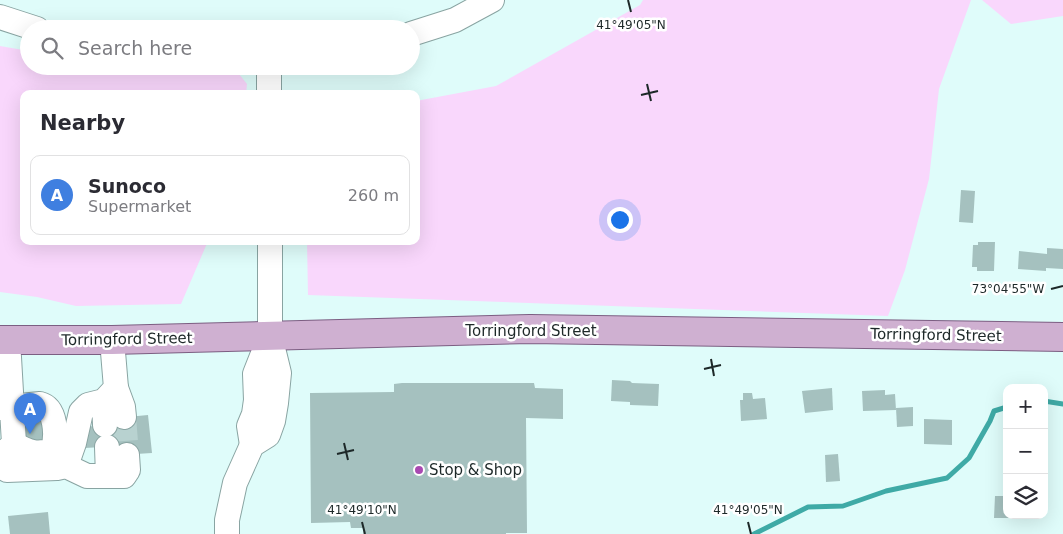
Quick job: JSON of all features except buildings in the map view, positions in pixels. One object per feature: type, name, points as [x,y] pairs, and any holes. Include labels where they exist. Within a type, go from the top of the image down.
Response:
[{"type":"main road","name":"Torringford Street","points":[[4,340],[112,340],[530,329],[1063,337]]},
{"type":"lane","points":[[420,31],[455,20],[492,0]]},
{"type":"lane","points":[[0,17],[20,23]]},
{"type":"lane","points":[[269,75],[269,90]]},
{"type":"lane","points":[[227,534],[227,520],[235,483],[252,446],[249,426],[254,414],[256,400],[255,374],[270,336],[270,245]]},
{"type":"lane","points":[[4,340],[7,470],[66,466],[87,476],[124,476],[128,470],[116,436],[123,408],[110,395],[112,340]]},
{"type":"lane","points":[[66,466],[79,426],[81,412],[88,405],[110,395]]},
{"type":"lane","points":[[6,408],[46,405],[52,414],[56,440],[53,449],[44,454],[7,449]]},
{"type":"shaded area","points":[[643,0],[971,0],[939,89],[929,179],[905,270],[888,316],[308,295],[307,245],[420,245],[420,100],[496,86],[640,5]]},
{"type":"shaded area","points":[[982,0],[1063,0],[1063,16],[1011,24]]},
{"type":"shaded area","points":[[0,46],[20,49],[20,75],[240,75],[247,84],[246,90],[20,90],[20,245],[206,245],[181,304],[76,306],[37,297],[0,292]]},
{"type":"waterway","points":[[1048,402],[1063,404]]},
{"type":"waterway","points":[[754,534],[808,507],[843,506],[886,491],[947,478],[969,458],[994,411],[1003,408]]},
{"type":"tunnel","points":[[124,417],[127,455]]},
{"type":"place","name":"Sunoco","points":[[30,434]]},
{"type":"place","name":"Stop & Shop","points":[[419,470]]}]
